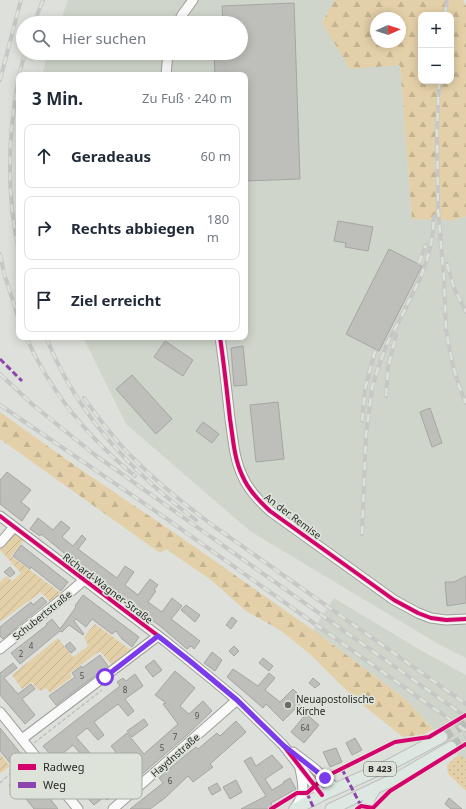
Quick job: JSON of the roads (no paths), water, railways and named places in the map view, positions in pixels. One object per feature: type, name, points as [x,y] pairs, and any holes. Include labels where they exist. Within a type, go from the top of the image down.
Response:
[{"type":"main road","name":"B 423","points":[[295,809],[336,788],[389,765],[442,737]]},
{"type":"main road","name":"B 423","points":[[332,809],[350,805],[375,788],[451,747]]},
{"type":"main road","points":[[336,788],[350,805]]},
{"type":"main road","points":[[366,809],[368,799],[375,788]]},
{"type":"main road","points":[[322,795],[332,809]]},
{"type":"street","points":[[182,16],[193,0]]},
{"type":"street","points":[[166,72],[167,60]]},
{"type":"street","name":"An der Remise","points":[[220,340],[237,463],[248,488],[259,501],[270,511],[394,600],[431,618],[446,620],[466,619]]},
{"type":"street","name":"Richard-Wagner-Straße","points":[[0,516],[190,661],[237,700],[283,745],[314,768],[336,788]]},
{"type":"street","points":[[0,543],[14,527]]},
{"type":"street","name":"Schubertstraße","points":[[0,649],[84,580]]},
{"type":"street","points":[[22,739],[158,636]]},
{"type":"street","name":"Haydnstraße","points":[[142,784],[237,700]]},
{"type":"street","points":[[0,712],[33,753]]},
{"type":"street","name":"Richard-Wagner-Straße","points":[[283,745],[322,795]]},
{"type":"street","name":"Richard-Wagner-Straße","points":[[295,809],[303,793],[302,778],[299,766]]},
{"type":"street","points":[[70,799],[78,809]]},
{"type":"street","name":"Haydnstraße","points":[[113,809],[124,799]]},
{"type":"tunnel","points":[[442,737],[466,722]]},
{"type":"tunnel","points":[[451,747],[466,739]]},
{"type":"railway","points":[[17,16],[21,0]]},
{"type":"railway","points":[[37,16],[43,0]]},
{"type":"railway","points":[[445,12],[447,0]]},
{"type":"railway","points":[[0,80],[16,19]]},
{"type":"railway","points":[[20,72],[23,60]]},
{"type":"railway","points":[[439,84],[437,130],[438,209],[444,279],[446,330],[452,362],[466,403]]},
{"type":"railway","points":[[16,94],[10,164],[10,186],[16,234]]},
{"type":"railway","points":[[407,305],[420,280],[428,258],[434,216]]},
{"type":"railway","points":[[419,263],[426,245]]},
{"type":"railway","points":[[0,254],[4,273],[16,311]]},
{"type":"railway","points":[[447,264],[454,288],[466,312]]},
{"type":"railway","points":[[362,534],[366,435],[372,388],[387,344],[409,302]]},
{"type":"railway","points":[[386,396],[388,368],[396,335]]},
{"type":"railway","points":[[28,340],[47,377],[72,413],[101,446],[135,476]]},
{"type":"railway","points":[[47,340],[58,365],[73,391],[108,439],[150,482],[172,502],[196,520]]},
{"type":"railway","points":[[362,421],[365,389],[375,351]]},
{"type":"railway","points":[[0,374],[33,405],[95,455],[466,717]]},
{"type":"railway","points":[[84,398],[129,454],[176,497],[215,527],[466,704]]},
{"type":"railway","points":[[0,405],[167,519],[466,731]]},
{"type":"place","name":"Neuapostolische Kirche","points":[[288,705]]}]
